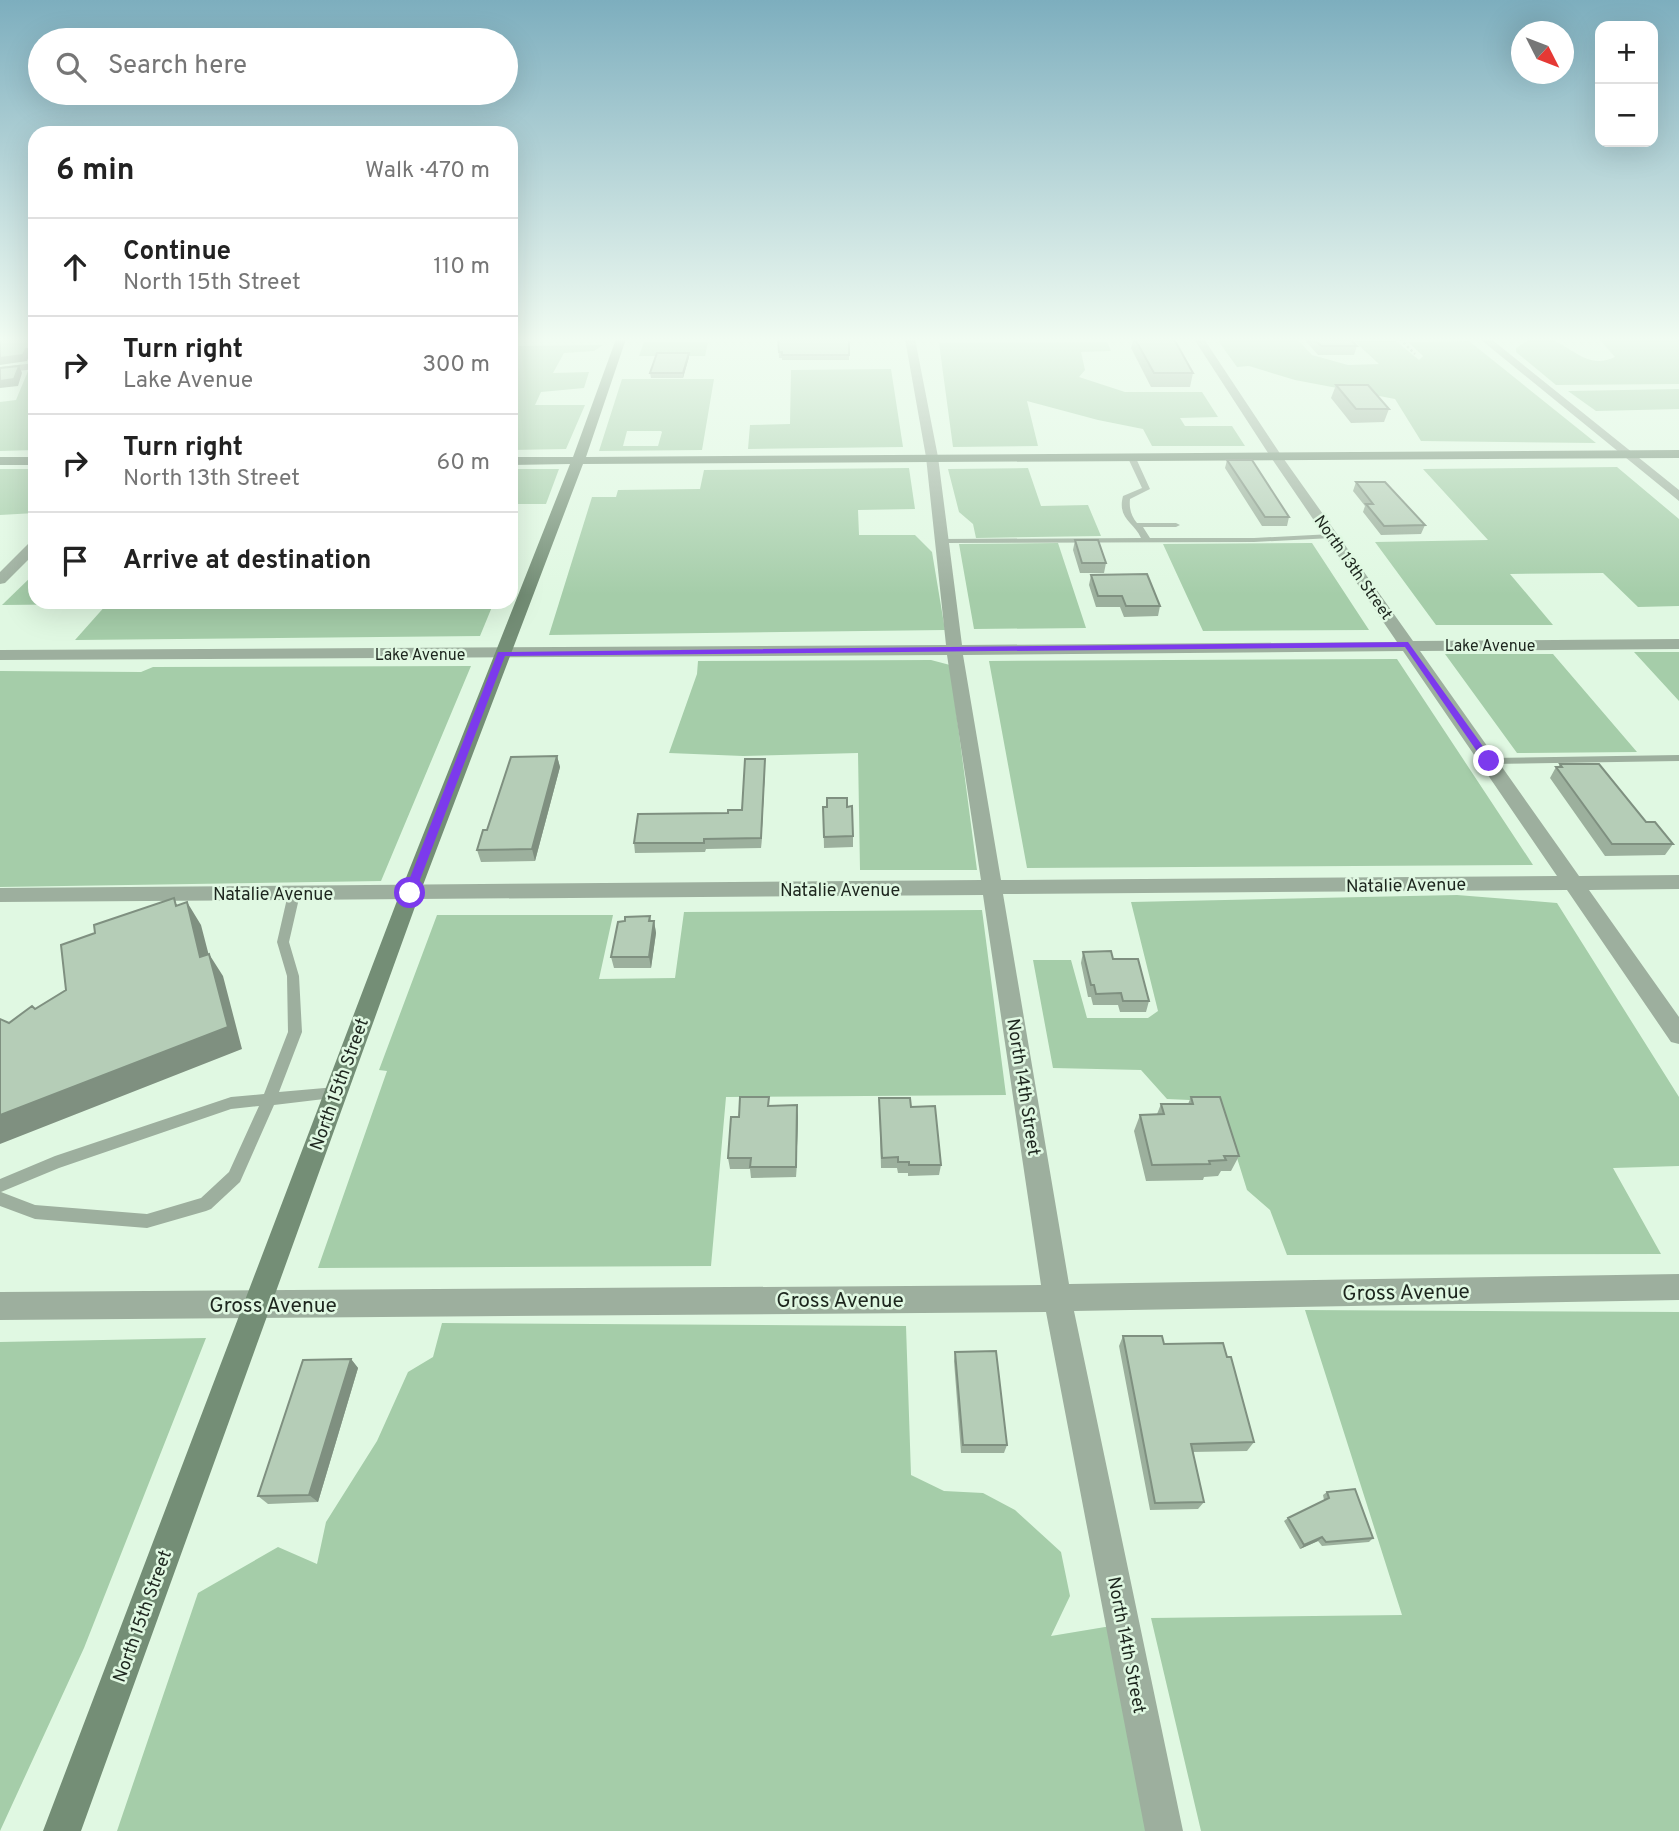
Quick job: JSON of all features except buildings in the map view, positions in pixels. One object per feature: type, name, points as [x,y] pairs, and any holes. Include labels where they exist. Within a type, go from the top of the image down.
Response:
[{"type":"street","name":"North 15th Street","points":[[62,1831],[410,893],[591,424]]},
{"type":"street","name":"North 14th Street","points":[[926,424],[954,649],[1057,1298],[1164,1831]]},
{"type":"street","name":"North 13th Street","points":[[1255,424],[1679,1035]]},
{"type":"street","points":[[1590,424],[1679,497]]},
{"type":"street","points":[[518,461],[1679,454]]},
{"type":"street","points":[[0,461],[28,461]]},
{"type":"street","points":[[0,580],[28,552]]},
{"type":"street","name":"Lake Avenue","points":[[0,655],[502,654],[1679,644]]},
{"type":"street","name":"Natalie Avenue","points":[[0,895],[1679,882]]},
{"type":"street","name":"Gross Avenue","points":[[0,1306],[1057,1298],[1679,1287]]},
{"type":"lane","points":[[1131,456],[1146,489],[1126,498],[1125,508],[1146,539]]},
{"type":"lane","points":[[1134,525],[1175,525]]},
{"type":"lane","points":[[942,541],[1254,540],[1332,536]]},
{"type":"lane","points":[[1489,761],[1679,758]]},
{"type":"lane","points":[[0,1199],[35,1212],[147,1221],[206,1204],[235,1177],[295,1032],[293,976],[283,942],[293,894]]},
{"type":"lane","points":[[0,1186],[55,1164],[231,1103],[336,1093]]},
{"type":"green space","points":[[0,424],[28,424],[28,450],[0,451]]},
{"type":"green space","points":[[518,424],[577,424],[566,449],[518,450]]},
{"type":"green space","points":[[607,424],[706,424],[702,450],[599,451]],"holes":[[[627,431],[662,432],[658,446],[623,446]]]},
{"type":"green space","points":[[900,424],[903,447],[748,449],[750,425]]},
{"type":"green space","points":[[950,424],[1033,424],[1038,446],[953,447]]},
{"type":"green space","points":[[1120,424],[1232,426],[1245,446],[1152,446],[1143,429]]},
{"type":"green space","points":[[1411,424],[1573,424],[1596,443],[1421,441]]},
{"type":"green space","points":[[1617,467],[1679,519],[1679,606],[1638,607],[1603,573],[1510,574],[1553,625],[1436,625],[1375,542],[1488,540],[1423,469]]},
{"type":"green space","points":[[909,468],[915,509],[858,510],[859,535],[915,535],[932,552],[945,630],[549,635],[592,497],[616,497],[618,490],[700,489],[704,470]]},
{"type":"green space","points":[[1028,468],[1041,506],[1088,505],[1101,536],[976,538],[973,524],[959,512],[948,469]]},
{"type":"green space","points":[[0,469],[28,469],[28,513],[0,515]]},
{"type":"green space","points":[[518,469],[559,469],[546,504],[518,504]]},
{"type":"green space","points":[[1058,543],[1086,628],[974,629],[959,544]]},
{"type":"green space","points":[[1312,543],[1369,630],[1203,631],[1163,544]]},
{"type":"green space","points":[[28,580],[28,605],[2,605]]},
{"type":"green space","points":[[103,609],[491,609],[480,636],[75,640]]},
{"type":"green space","points":[[1634,652],[1679,652],[1679,701]]},
{"type":"green space","points":[[1445,654],[1553,654],[1637,752],[1517,753]]},
{"type":"green space","points":[[1397,659],[1533,865],[1027,868],[989,661]]},
{"type":"green space","points":[[931,660],[950,665],[977,870],[860,870],[858,753],[743,756],[669,753],[697,674],[698,661]]},
{"type":"green space","points":[[471,666],[381,881],[0,887],[0,671],[141,672],[153,667]]},
{"type":"green space","points":[[1457,895],[1557,903],[1679,1097],[1679,1166],[1613,1168],[1661,1254],[1287,1255],[1270,1210],[1247,1190],[1228,1129],[1212,1101],[1167,1099],[1141,1070],[1053,1068],[1033,960],[1071,960],[1087,1018],[1148,1018],[1158,1011],[1131,902]]},
{"type":"green space","points":[[982,910],[1006,1095],[726,1097],[711,1266],[318,1268],[387,1071],[379,1070],[437,915],[613,915],[599,979],[675,978],[684,912]]},
{"type":"green space","points":[[1305,1310],[1679,1312],[1679,1831],[1201,1831],[1151,1618],[1402,1615]]},
{"type":"green space","points":[[442,1323],[906,1326],[911,1475],[944,1491],[983,1493],[1015,1510],[1061,1552],[1070,1596],[1051,1636],[1111,1626],[1152,1831],[117,1831],[198,1593],[278,1547],[317,1564],[326,1522],[377,1441],[408,1372],[433,1357]]},
{"type":"green space","points":[[206,1338],[84,1648],[0,1831],[0,1342]]},
{"type":"route","points":[[410,893],[502,654],[1408,645],[1489,761]]}]
